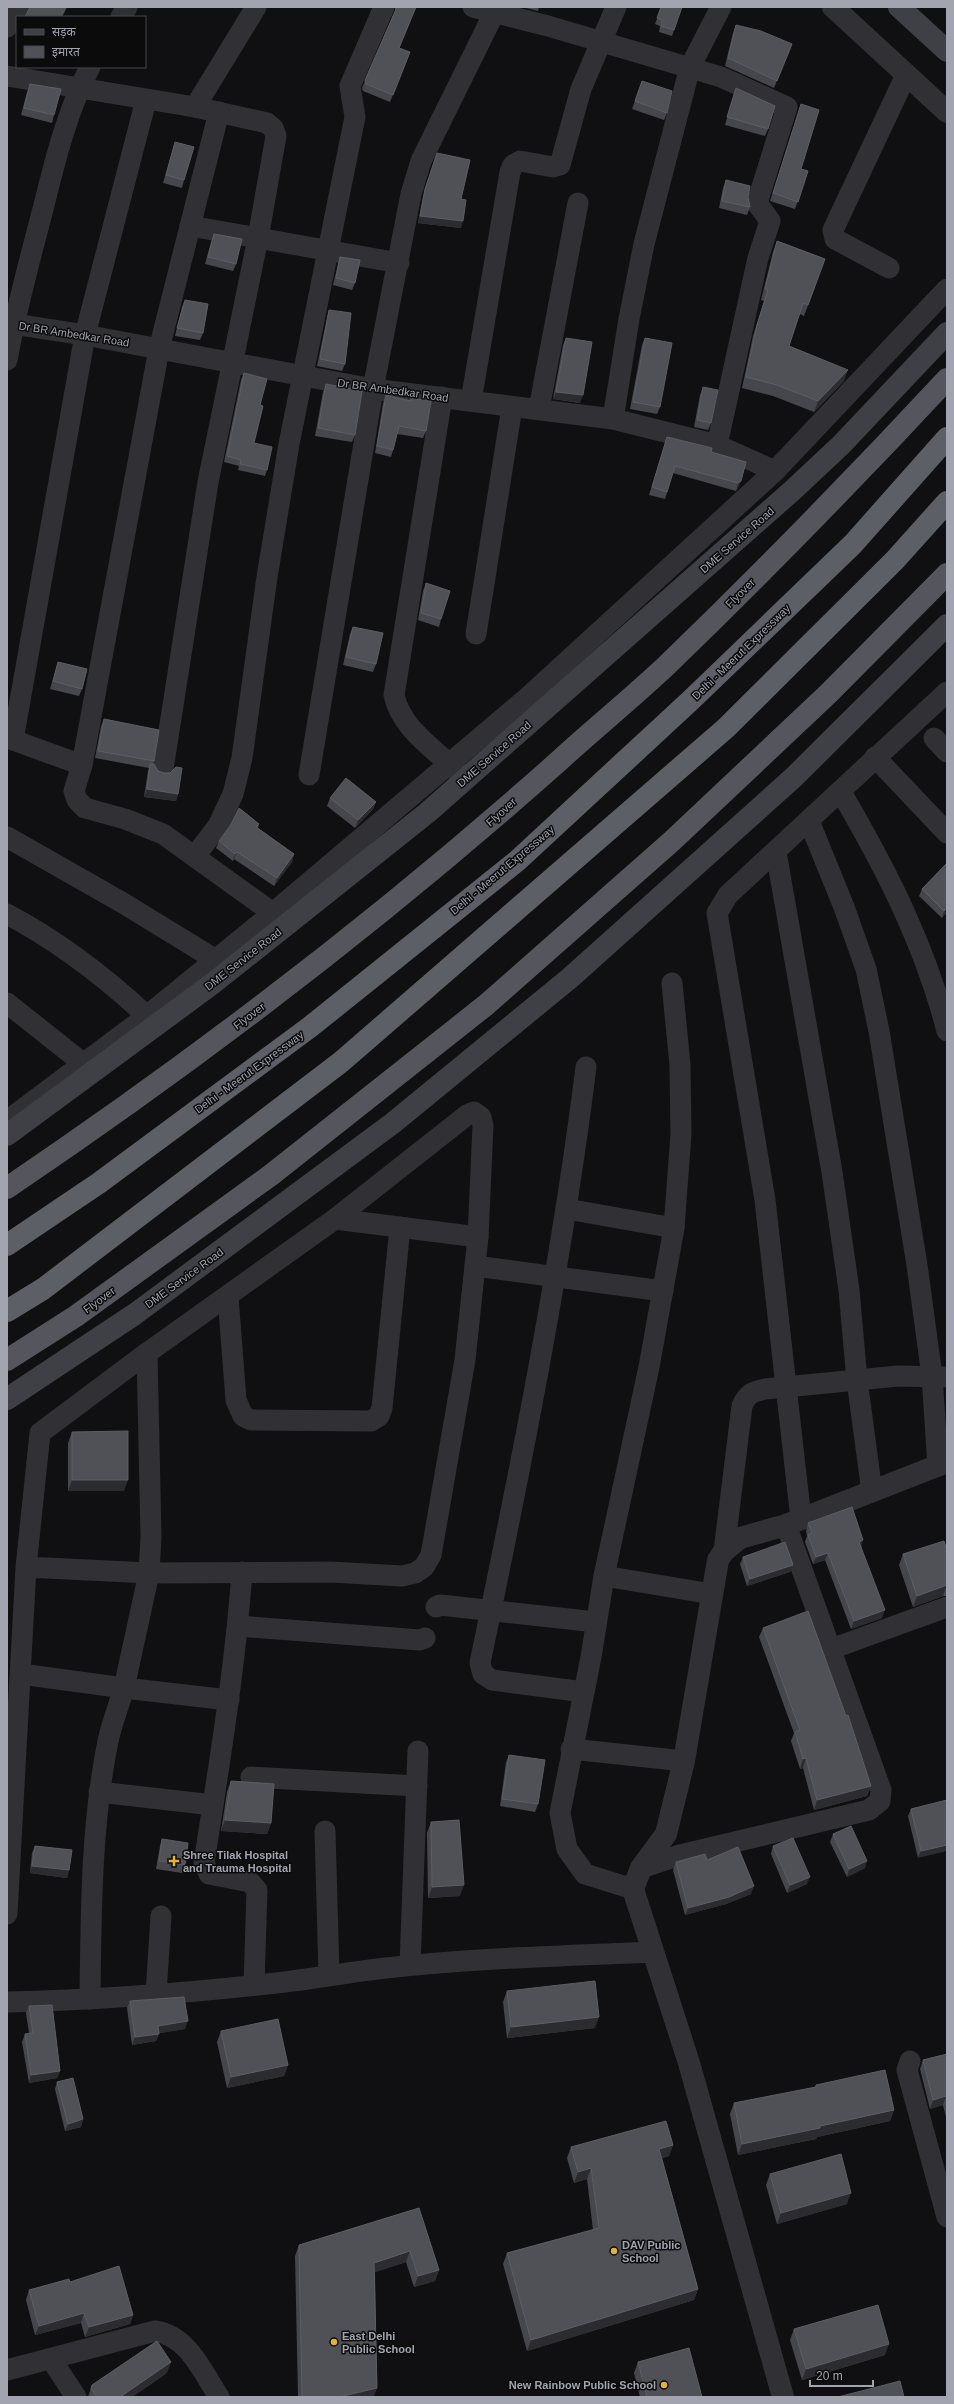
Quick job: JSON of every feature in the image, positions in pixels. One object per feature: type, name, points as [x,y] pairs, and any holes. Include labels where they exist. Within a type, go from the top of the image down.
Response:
[{"type":"highway","name":"Flyover","points":[[7,1188],[120,1112],[306,973],[466,844],[665,666],[799,534],[947,379]]},
{"type":"highway","name":"Delhi - Meerut Expressway","points":[[7,1245],[99,1183],[310,1027],[517,861],[691,700],[853,544],[947,438]]},
{"type":"highway","points":[[7,1311],[43,1289],[341,1062],[726,728],[895,560],[947,502]]},
{"type":"highway","name":"Flyover","points":[[7,1360],[76,1316],[271,1175],[486,1005],[672,841],[829,693],[947,574]]},
{"type":"main road","points":[[910,11],[947,51]]},
{"type":"main road","name":"DME Service Road","points":[[7,1135],[212,984],[281,918],[427,813],[793,490],[841,445],[947,333]]},
{"type":"main road","name":"DME Service Road","points":[[7,1399],[135,1314],[387,1128],[570,978],[794,777],[947,625]]},
{"type":"street","points":[[7,27],[19,7]]},
{"type":"street","points":[[122,16],[128,7]]},
{"type":"street","points":[[195,107],[256,7]]},
{"type":"street","points":[[196,856],[218,826],[233,794],[242,758],[267,577],[289,444],[355,117],[350,86],[384,7]]},
{"type":"street","points":[[473,7],[496,10],[690,67],[721,77],[787,107],[757,203],[770,221],[758,258],[717,445]]},
{"type":"street","points":[[471,401],[510,172],[513,165],[520,161],[553,167],[560,165],[581,89],[616,7]]},
{"type":"street","points":[[613,419],[629,318],[644,244],[690,67],[721,7]]},
{"type":"street","points":[[834,7],[947,112]]},
{"type":"street","points":[[309,775],[372,389],[411,194],[421,161],[496,10]]},
{"type":"street","points":[[7,360],[10,324],[59,148],[79,88],[89,68]]},
{"type":"street","points":[[889,268],[835,239],[832,230],[906,75]]},
{"type":"street","points":[[7,76],[218,112],[267,123],[273,128],[276,136],[258,238],[208,482],[163,769]]},
{"type":"street","points":[[82,765],[10,739],[85,335],[146,100]]},
{"type":"street","points":[[218,112],[159,349],[82,765],[74,791],[77,800],[85,808],[125,819],[163,834],[196,856],[281,918]]},
{"type":"street","points":[[539,409],[578,203]]},
{"type":"street","points":[[190,226],[398,263]]},
{"type":"street","points":[[7,1121],[147,1016],[216,960],[281,918],[450,764],[528,697],[775,471],[947,289]]},
{"type":"street","name":"Dr BR Ambedkar Road","points":[[10,324],[85,335],[372,389],[613,419],[717,445],[775,471]]},
{"type":"street","points":[[442,397],[394,695],[397,709],[404,721],[466,779]]},
{"type":"street","points":[[476,634],[512,407]]},
{"type":"street","points":[[641,1868],[680,1855],[869,1810],[880,1801],[881,1790],[831,1649],[794,1522],[786,1387],[753,1118],[717,913],[728,896],[842,792],[875,757],[947,692]]},
{"type":"street","points":[[875,757],[947,833]]},
{"type":"street","points":[[842,792],[882,863],[913,926],[936,989],[947,1031]]},
{"type":"street","points":[[783,2397],[689,2063],[652,1952],[633,1889],[641,1868],[666,1834],[684,1761],[718,1560],[724,1551],[740,1538],[794,1522],[942,1464],[940,1377],[889,1081],[866,969],[844,907],[810,821]]},
{"type":"street","points":[[7,837],[123,903],[216,960]]},
{"type":"street","points":[[776,852],[832,1172],[850,1290],[857,1380],[872,1492]]},
{"type":"street","points":[[7,914],[77,958],[116,988],[147,1016]]},
{"type":"street","points":[[633,1889],[585,1874],[567,1849],[560,1813],[571,1749],[584,1692],[604,1576],[663,1291],[674,1228],[681,1134],[680,1065],[672,983]]},
{"type":"street","points":[[11,1011],[84,1064]]},
{"type":"street","points":[[584,1692],[492,1680],[483,1674],[480,1664],[535,1389],[554,1275],[567,1209],[586,1067]]},
{"type":"street","points":[[7,1914],[26,1567],[40,1434],[147,1353],[228,1297],[335,1219],[467,1115],[474,1112],[481,1116],[483,1126],[478,1236],[465,1360],[431,1555],[424,1567],[415,1573],[402,1576],[330,1572],[149,1573],[26,1567]]},
{"type":"street","points":[[567,1209],[674,1228]]},
{"type":"street","points":[[335,1219],[478,1236]]},
{"type":"street","points":[[228,1297],[236,1400],[243,1416],[251,1420],[371,1421],[378,1416],[382,1408],[400,1227]]},
{"type":"street","points":[[475,1266],[554,1275],[663,1291]]},
{"type":"street","points":[[90,1999],[94,1858],[99,1792],[108,1739],[124,1688],[149,1573],[150,1537],[147,1353]]},
{"type":"street","points":[[724,1551],[742,1406],[745,1397],[752,1392],[786,1387],[898,1376],[940,1377]]},
{"type":"street","points":[[242,1572],[238,1626],[229,1700],[205,1868],[209,1874],[215,1876],[250,1882],[258,1890],[254,1985]]},
{"type":"street","points":[[604,1576],[712,1594]]},
{"type":"street","points":[[436,1607],[440,1605],[596,1622]]},
{"type":"street","points":[[831,1649],[947,1607]]},
{"type":"street","points":[[238,1626],[420,1640],[425,1638]]},
{"type":"street","points":[[21,1674],[229,1700]]},
{"type":"street","points":[[571,1749],[684,1761]]},
{"type":"street","points":[[410,1966],[418,1751]]},
{"type":"street","points":[[251,1778],[417,1786]]},
{"type":"street","points":[[99,1792],[213,1805]]},
{"type":"street","points":[[325,1831],[329,1975]]},
{"type":"street","points":[[156,1994],[161,1916]]},
{"type":"street","points":[[7,2002],[90,1999],[156,1994],[254,1985],[329,1975],[487,1959],[652,1952]]},
{"type":"street","points":[[910,2061],[907,2070],[947,2218]]},
{"type":"street","points":[[7,2370],[155,2331],[168,2333],[182,2342],[219,2397]]},
{"type":"street","points":[[51,2359],[76,2397]]},
{"type":"building","points":[[30,7],[66,7],[62,16],[26,16]]},
{"type":"building","points":[[397,7],[416,7],[399,48],[410,52],[393,95],[366,84],[365,80]]},
{"type":"building","points":[[661,7],[682,7],[674,30],[661,26],[662,20],[657,18]]},
{"type":"building","points":[[736,25],[761,31],[792,44],[777,81],[728,58]]},
{"type":"building","points":[[642,81],[672,91],[667,113],[635,101]]},
{"type":"building","points":[[30,84],[61,89],[54,115],[24,108]]},
{"type":"building","points":[[736,88],[775,106],[768,129],[727,117]]},
{"type":"building","points":[[801,104],[819,110],[801,169],[808,171],[798,202],[773,193]]},
{"type":"building","points":[[175,142],[194,147],[184,180],[166,175]]},
{"type":"building","points":[[437,153],[470,160],[461,199],[466,200],[463,221],[420,216],[425,189]]},
{"type":"building","points":[[726,180],[750,186],[748,197],[750,207],[722,201]]},
{"type":"building","points":[[214,234],[242,239],[236,264],[208,257]]},
{"type":"building","points":[[777,241],[825,259],[808,305],[803,303],[789,346],[848,370],[818,401],[777,385],[746,377],[757,325],[768,290],[765,289]]},
{"type":"building","points":[[340,257],[360,260],[355,283],[336,278]]},
{"type":"building","points":[[185,300],[208,304],[203,333],[177,328]]},
{"type":"building","points":[[329,310],[351,313],[345,364],[320,359]]},
{"type":"building","points":[[566,338],[592,342],[583,395],[556,392]]},
{"type":"building","points":[[645,338],[672,343],[660,407],[633,402]]},
{"type":"building","points":[[244,373],[267,379],[260,405],[263,406],[254,443],[272,447],[267,470],[240,464],[241,460],[227,456]]},
{"type":"building","points":[[326,384],[362,391],[355,435],[318,428]]},
{"type":"building","points":[[703,387],[718,390],[711,423],[697,420]]},
{"type":"building","points":[[386,395],[411,401],[411,398],[431,401],[426,431],[399,426],[393,450],[377,446]]},
{"type":"building","points":[[667,437],[712,448],[711,452],[746,462],[741,481],[738,483],[675,466],[667,492],[652,487]]},
{"type":"building","points":[[426,583],[450,591],[441,619],[421,613]]},
{"type":"building","points":[[353,627],[383,633],[376,664],[346,657]]},
{"type":"building","points":[[58,662],[87,669],[82,689],[53,681]]},
{"type":"building","points":[[104,719],[159,730],[154,761],[98,751]]},
{"type":"building","points":[[150,764],[154,764],[158,771],[164,773],[170,773],[176,767],[182,768],[178,794],[147,789]]},
{"type":"building","points":[[346,778],[376,802],[358,820],[330,798]]},
{"type":"building","points":[[239,808],[259,824],[256,827],[294,854],[277,878],[237,852],[235,854],[219,841],[230,826]]},
{"type":"building","points":[[947,863],[947,908],[944,911],[922,889]]},
{"type":"building","points":[[128,1431],[128,1480],[72,1480],[72,1432]]},
{"type":"building","points":[[852,1507],[863,1540],[859,1542],[885,1610],[854,1621],[828,1553],[816,1557],[808,1535],[812,1533],[808,1523]]},
{"type":"building","points":[[944,1541],[947,1550],[947,1585],[917,1596],[903,1554]]},
{"type":"building","points":[[785,1542],[793,1565],[750,1579],[743,1557]]},
{"type":"building","points":[[808,1611],[846,1716],[848,1715],[871,1786],[817,1800],[806,1758],[803,1759],[795,1732],[800,1730],[763,1628]]},
{"type":"building","points":[[509,1755],[545,1760],[538,1804],[502,1799]]},
{"type":"building","points":[[231,1781],[274,1784],[271,1823],[225,1820]]},
{"type":"building","points":[[947,1800],[947,1845],[921,1851],[911,1809]]},
{"type":"building","points":[[459,1820],[464,1885],[432,1887],[431,1822]]},
{"type":"building","points":[[851,1826],[867,1861],[849,1869],[833,1834]]},
{"type":"building","points":[[793,1838],[810,1877],[790,1885],[773,1846]]},
{"type":"building","points":[[162,1839],[188,1843],[185,1865],[159,1861]]},
{"type":"building","points":[[35,1846],[72,1850],[69,1870],[32,1866]]},
{"type":"building","points":[[738,1847],[754,1886],[729,1897],[688,1908],[676,1862],[705,1854],[707,1860]]},
{"type":"building","points":[[595,1981],[599,2017],[511,2027],[507,1991]]},
{"type":"building","points":[[184,1997],[188,2021],[158,2026],[159,2034],[135,2037],[130,2001]]},
{"type":"building","points":[[52,2005],[60,2071],[31,2075],[25,2034],[33,2033],[29,2006]]},
{"type":"building","points":[[278,2019],[288,2065],[231,2077],[221,2031]]},
{"type":"building","points":[[947,2054],[947,2100],[946,2096],[933,2100],[923,2060]]},
{"type":"building","points":[[885,2070],[894,2110],[820,2126],[820,2128],[742,2144],[734,2103],[816,2087],[816,2085]]},
{"type":"building","points":[[73,2078],[83,2119],[68,2124],[57,2082]]},
{"type":"building","name":"DAV Public School","points":[[666,2121],[673,2145],[659,2149],[698,2289],[531,2340],[507,2253],[599,2228],[591,2168],[578,2172],[571,2147]]},
{"type":"building","points":[[841,2154],[851,2193],[781,2213],[770,2174]]},
{"type":"building","name":"East Delhi Public School","points":[[419,2208],[439,2270],[418,2276],[410,2251],[374,2263],[377,2388],[339,2397],[302,2397],[299,2245]]},
{"type":"building","points":[[119,2266],[133,2315],[89,2327],[84,2313],[39,2326],[29,2290],[69,2279],[70,2282]]},
{"type":"building","points":[[878,2305],[889,2344],[806,2369],[794,2329]]},
{"type":"building","points":[[157,2341],[171,2362],[120,2397],[97,2397],[91,2389],[92,2385]]},
{"type":"building","name":"New Rainbow Public School","points":[[689,2348],[702,2397],[647,2397],[638,2362]]},
{"type":"building","points":[[900,2381],[904,2397],[838,2397]]},
{"type":"place","name":"Shree Tilak Hospital and Trauma Hospital","points":[[174,1861]]},
{"type":"place","name":"DAV Public School","points":[[614,2251]]},
{"type":"place","name":"East Delhi Public School","points":[[334,2342]]},
{"type":"place","name":"New Rainbow Public School","points":[[664,2385]]}]
